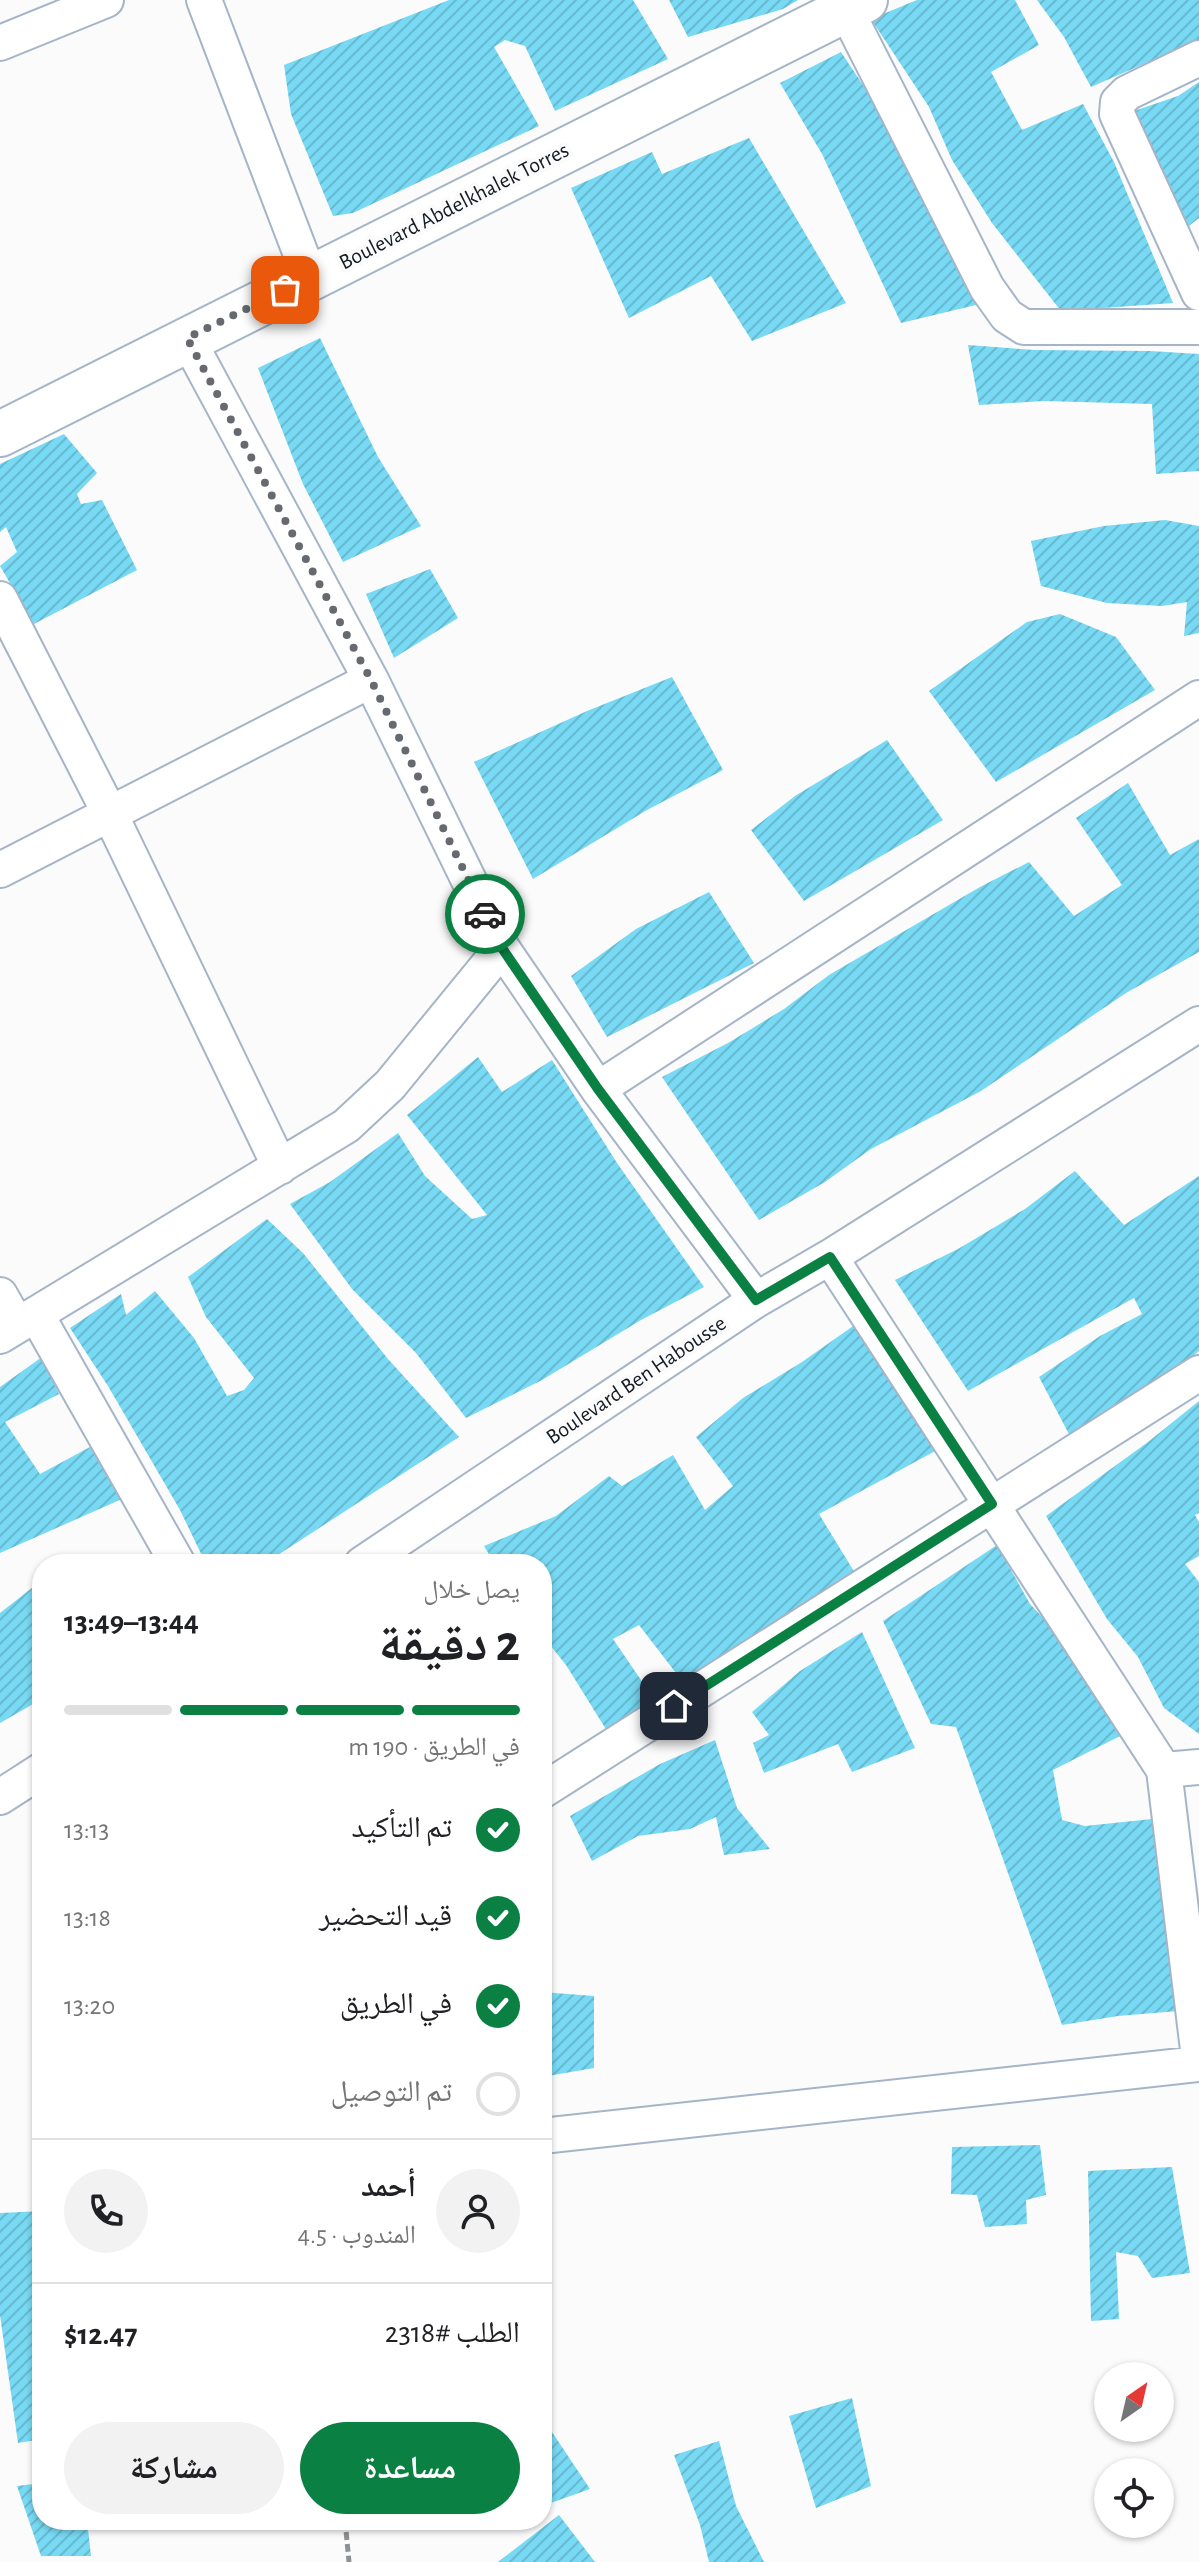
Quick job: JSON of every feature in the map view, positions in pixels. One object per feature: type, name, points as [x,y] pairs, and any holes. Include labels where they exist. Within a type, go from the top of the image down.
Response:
[{"type":"main road","name":"Boulevard Abdelkhalek Torres","points":[[0,434],[856,5]]},
{"type":"street","points":[[0,43],[106,0]]},
{"type":"street","points":[[204,0],[310,278]]},
{"type":"street","points":[[856,5],[987,288],[1007,316],[1024,327],[1199,327]]},
{"type":"street","points":[[1199,58],[1127,93],[1118,102],[1117,114],[1199,293]]},
{"type":"street","points":[[187,338],[371,680],[502,948],[598,1089],[756,1300]]},
{"type":"street","points":[[0,599],[110,814],[280,1167]]},
{"type":"street","points":[[0,870],[371,680]]},
{"type":"street","points":[[598,1089],[1199,698]]},
{"type":"street","points":[[18,1325],[346,1126],[390,1085],[502,948]]},
{"type":"street","name":"Boulevard Ben Habousse","points":[[384,1554],[756,1300],[1195,1036]]},
{"type":"street","points":[[830,1257],[1164,1770],[1199,2058]]},
{"type":"street","points":[[0,1295],[171,1554]]},
{"type":"street","points":[[552,1785],[1199,1373]]},
{"type":"street","points":[[1164,1770],[1199,1767]]},
{"type":"street","points":[[0,1797],[32,1776]]},
{"type":"street","points":[[552,2135],[1199,2064]]},
{"type":"path","points":[[346,2530],[349,2562]]},
{"type":"building","points":[[449,0],[633,0],[668,59],[555,111],[525,46],[505,40],[494,47],[539,126],[353,213],[333,216],[291,114],[284,65]]},
{"type":"building","points":[[669,0],[798,0],[783,9],[688,37]]},
{"type":"building","points":[[917,0],[1015,0],[1039,45],[991,72],[1022,130],[1083,104],[1114,162],[1173,303],[1061,311],[992,223],[952,160],[929,107],[871,19]]},
{"type":"building","points":[[1037,0],[1199,0],[1199,40],[1091,87],[1064,37]]},
{"type":"building","points":[[841,52],[889,124],[980,304],[901,323],[822,154],[780,83]]},
{"type":"building","points":[[1199,82],[1199,218],[1180,233],[1128,113],[1178,96]]},
{"type":"building","points":[[749,138],[846,303],[752,341],[711,276],[629,318],[571,188],[652,152],[662,174]]},
{"type":"building","points":[[320,338],[378,457],[421,526],[343,562],[303,484],[258,368]]},
{"type":"building","points":[[968,345],[1034,350],[1199,354],[1199,471],[1156,474],[1152,404],[1044,401],[979,405]]},
{"type":"building","points":[[64,434],[97,473],[77,494],[81,504],[102,500],[137,570],[34,624],[0,566],[17,552],[6,527],[0,532],[0,464]]},
{"type":"building","points":[[1165,520],[1199,526],[1199,633],[1184,636],[1187,602],[1162,606],[1107,603],[1041,586],[1031,541],[1104,526]]},
{"type":"building","points":[[430,569],[458,618],[394,658],[366,594]]},
{"type":"building","points":[[1060,614],[1116,637],[1155,690],[996,782],[929,691],[1027,622]]},
{"type":"building","points":[[672,677],[723,770],[647,810],[533,879],[474,762]]},
{"type":"building","points":[[887,740],[943,820],[804,901],[751,830],[795,796]]},
{"type":"building","points":[[1128,783],[1170,855],[1199,839],[1199,952],[1126,993],[981,1091],[871,1149],[825,1182],[759,1220],[662,1077],[728,1043],[784,1009],[829,975],[1029,862],[1074,916],[1122,885],[1076,818]]},
{"type":"building","points":[[709,892],[754,963],[607,1037],[571,976],[636,929]]},
{"type":"building","points":[[478,1057],[502,1092],[552,1060],[617,1163],[704,1287],[641,1320],[542,1380],[466,1418],[416,1353],[352,1289],[290,1204],[330,1182],[398,1133],[425,1176],[472,1219],[487,1215],[407,1115]]},
{"type":"building","points":[[1075,1171],[1124,1225],[1199,1176],[1199,1351],[1140,1398],[1071,1438],[1039,1377],[1100,1336],[1142,1314],[1134,1298],[968,1391],[895,1280],[958,1249],[1025,1209]]},
{"type":"building","points":[[267,1219],[303,1253],[388,1359],[459,1437],[279,1554],[201,1554],[180,1510],[108,1386],[70,1328],[121,1294],[126,1315],[155,1291],[194,1338],[227,1396],[244,1390],[254,1378],[206,1317],[188,1277]]},
{"type":"building","points":[[856,1324],[939,1449],[819,1514],[858,1578],[792,1611],[729,1650],[686,1686],[639,1625],[613,1639],[656,1702],[612,1739],[552,1648],[552,1554],[489,1554],[484,1546],[556,1516],[609,1476],[622,1486],[673,1455],[705,1510],[733,1486],[696,1437],[743,1398]]},
{"type":"building","points":[[42,1357],[59,1394],[5,1422],[40,1474],[90,1447],[122,1499],[0,1553],[0,1387]]},
{"type":"building","points":[[1199,1401],[1199,1513],[1195,1515],[1199,1522],[1199,1556],[1185,1564],[1199,1582],[1199,1734],[1164,1708],[1138,1657],[1107,1619],[1046,1516]]},
{"type":"building","points":[[997,1545],[1030,1604],[1080,1657],[1124,1734],[1053,1770],[1062,1820],[1085,1826],[1152,1819],[1178,2011],[1062,2025],[956,1727],[931,1724],[883,1621]]},
{"type":"building","points":[[32,1588],[32,1705],[0,1723],[0,1613]]},
{"type":"building","points":[[862,1632],[915,1748],[852,1772],[838,1744],[764,1773],[753,1743],[769,1735],[752,1712],[800,1671]]},
{"type":"building","points":[[715,1740],[737,1808],[770,1849],[724,1855],[716,1817],[690,1829],[638,1836],[592,1861],[570,1816],[660,1764]]},
{"type":"building","points":[[552,1993],[594,1996],[594,2068],[552,2075]]},
{"type":"building","points":[[1040,2145],[1046,2195],[1026,2200],[1027,2224],[985,2227],[977,2195],[951,2194],[952,2147]]},
{"type":"building","points":[[1172,2167],[1190,2273],[1152,2278],[1138,2256],[1116,2252],[1119,2319],[1091,2321],[1088,2171]]},
{"type":"building","points":[[32,2211],[32,2441],[18,2443],[0,2315],[0,2213]]},
{"type":"building","points":[[852,2398],[871,2486],[816,2508],[789,2416]]},
{"type":"building","points":[[552,2432],[590,2489],[552,2503]]},
{"type":"building","points":[[719,2441],[736,2506],[764,2562],[709,2562],[700,2525],[674,2455]]},
{"type":"building","points":[[32,2484],[32,2530],[17,2486]]},
{"type":"building","points":[[559,2515],[595,2562],[498,2562],[540,2530],[552,2530],[552,2520]]},
{"type":"building","points":[[32,2530],[88,2530],[91,2556],[41,2556]]},
{"type":"way so far","points":[[285,290],[187,338],[371,680],[485,914]]},
{"type":"route","points":[[485,914],[502,948],[598,1089],[756,1300],[830,1257],[992,1504],[674,1706]]}]
